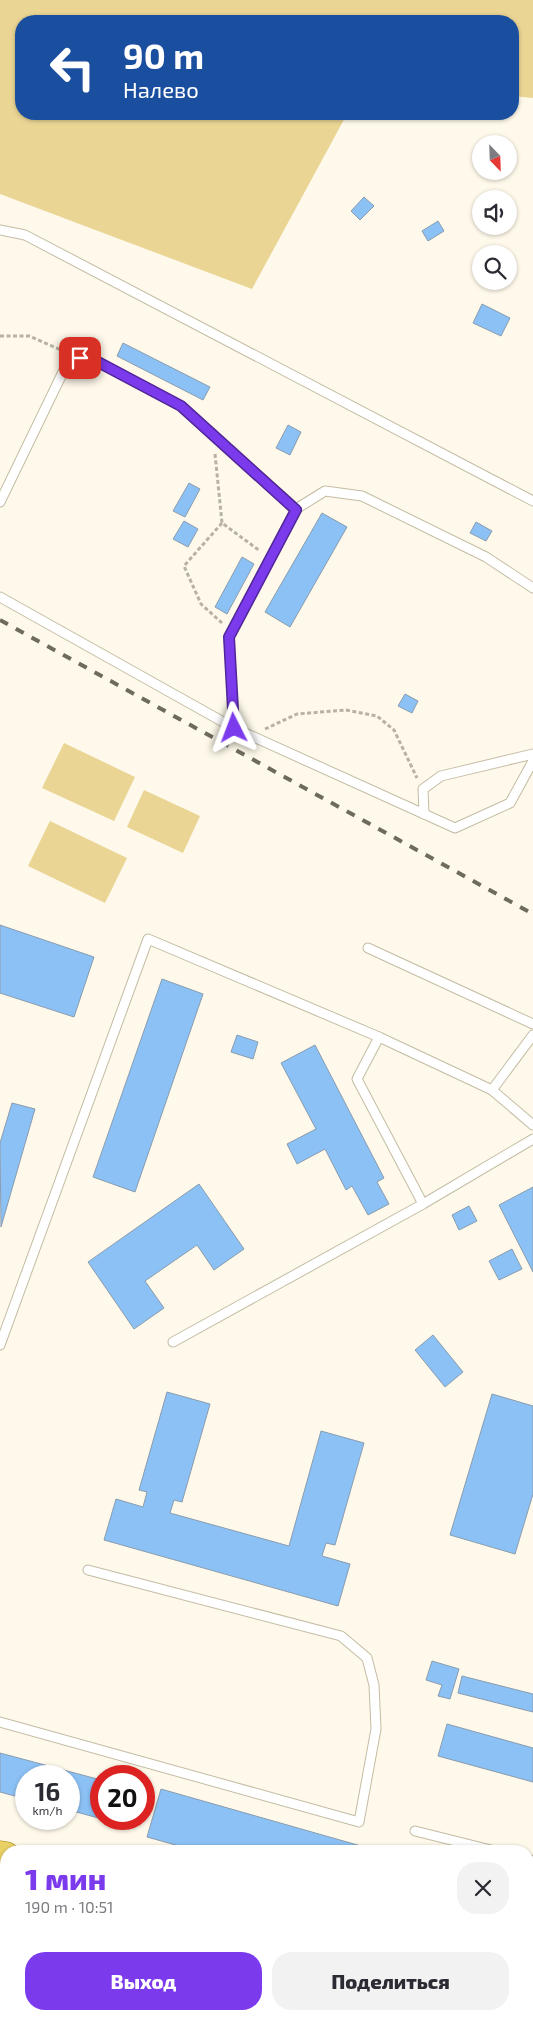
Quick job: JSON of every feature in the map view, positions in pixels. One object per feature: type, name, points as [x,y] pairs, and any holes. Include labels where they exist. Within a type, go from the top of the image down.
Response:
[{"type":"lane","points":[[0,230],[25,235],[533,501]]},
{"type":"lane","points":[[0,502],[63,372],[80,358],[98,362],[181,406],[296,510]]},
{"type":"lane","points":[[234,728],[229,637],[296,510],[325,491],[362,496],[486,557],[533,588]]},
{"type":"lane","points":[[0,597],[234,728],[455,828],[510,802],[533,761]]},
{"type":"lane","points":[[424,814],[423,789],[441,776],[533,754]]},
{"type":"lane","points":[[0,1345],[148,939],[378,1037],[492,1090],[533,1125]]},
{"type":"lane","points":[[368,948],[533,1024]]},
{"type":"lane","points":[[492,1090],[533,1035]]},
{"type":"lane","points":[[378,1037],[357,1079],[423,1204]]},
{"type":"lane","points":[[172,1342],[423,1204],[533,1139]]},
{"type":"lane","points":[[0,1722],[359,1822],[376,1730],[374,1685],[367,1658],[340,1636],[88,1570]]},
{"type":"lane","points":[[415,1831],[471,1845]]},
{"type":"path","points":[[0,336],[29,336],[80,358]]},
{"type":"path","points":[[213,435],[222,523],[270,559]]},
{"type":"path","points":[[222,523],[184,566],[202,604],[232,632]]},
{"type":"path","points":[[251,735],[297,714],[346,710],[377,716],[394,730],[423,789]]},
{"type":"shaded area","points":[[0,0],[533,0],[533,98],[519,97],[519,15],[15,15],[15,120],[344,120],[252,289],[0,194]]},
{"type":"shaded area","points":[[64,743],[135,777],[114,821],[42,788]]},
{"type":"shaded area","points":[[144,790],[200,816],[183,853],[127,827]]},
{"type":"shaded area","points":[[50,821],[127,858],[105,903],[28,866]]},
{"type":"building","points":[[364,197],[374,206],[360,220],[351,211]]},
{"type":"building","points":[[438,221],[444,231],[428,241],[422,231]]},
{"type":"building","points":[[482,304],[510,318],[501,336],[473,323]]},
{"type":"building","points":[[123,343],[210,387],[203,400],[117,356]]},
{"type":"building","points":[[288,425],[301,432],[290,455],[276,448]]},
{"type":"building","points":[[189,483],[200,489],[185,517],[173,511]]},
{"type":"building","points":[[322,513],[347,527],[290,627],[265,612]]},
{"type":"building","points":[[184,521],[198,529],[188,547],[173,539]]},
{"type":"building","points":[[476,522],[492,531],[486,541],[470,533]]},
{"type":"building","points":[[242,557],[254,564],[227,614],[215,607]]},
{"type":"building","points":[[405,694],[418,701],[412,713],[398,706]]},
{"type":"building","points":[[0,925],[94,957],[74,1017],[0,993]]},
{"type":"building","points":[[162,979],[203,994],[135,1192],[93,1177]]},
{"type":"building","points":[[237,1035],[258,1042],[253,1059],[231,1052]]},
{"type":"building","points":[[315,1045],[384,1178],[377,1182],[389,1204],[368,1215],[352,1186],[346,1190],[325,1149],[297,1164],[287,1144],[316,1129],[281,1063]]},
{"type":"building","points":[[12,1103],[35,1109],[1,1227],[0,1143]]},
{"type":"building","points":[[199,1184],[244,1249],[214,1270],[197,1245],[145,1281],[164,1308],[134,1329],[88,1262]]},
{"type":"building","points":[[533,1187],[533,1272],[499,1205]]},
{"type":"building","points":[[469,1206],[477,1221],[459,1230],[452,1215]]},
{"type":"building","points":[[512,1249],[522,1269],[499,1280],[489,1261]]},
{"type":"building","points":[[433,1335],[463,1372],[445,1387],[415,1350]]},
{"type":"building","points":[[167,1392],[210,1404],[182,1502],[174,1500],[170,1513],[289,1546],[321,1431],[364,1443],[335,1545],[326,1543],[322,1556],[350,1564],[338,1606],[104,1540],[116,1499],[143,1507],[147,1492],[139,1490]]},
{"type":"building","points":[[492,1394],[533,1406],[533,1494],[515,1554],[450,1535]]},
{"type":"building","points":[[432,1661],[459,1669],[450,1699],[438,1696],[442,1685],[426,1680]]},
{"type":"building","points":[[462,1676],[533,1694],[533,1712],[458,1693]]},
{"type":"building","points":[[447,1724],[533,1748],[533,1782],[438,1756]]},
{"type":"building","points":[[0,1753],[45,1765],[15,1765],[15,1796],[0,1792]]},
{"type":"building","points":[[80,1774],[90,1777],[90,1816],[80,1813]]},
{"type":"building","points":[[161,1789],[357,1845],[176,1845],[147,1837],[149,1830],[155,1830],[155,1810]]},
{"type":"railway","points":[[0,620],[533,914]]},
{"type":"route","points":[[80,358],[98,362],[181,406],[296,510],[229,637],[234,728]]}]
